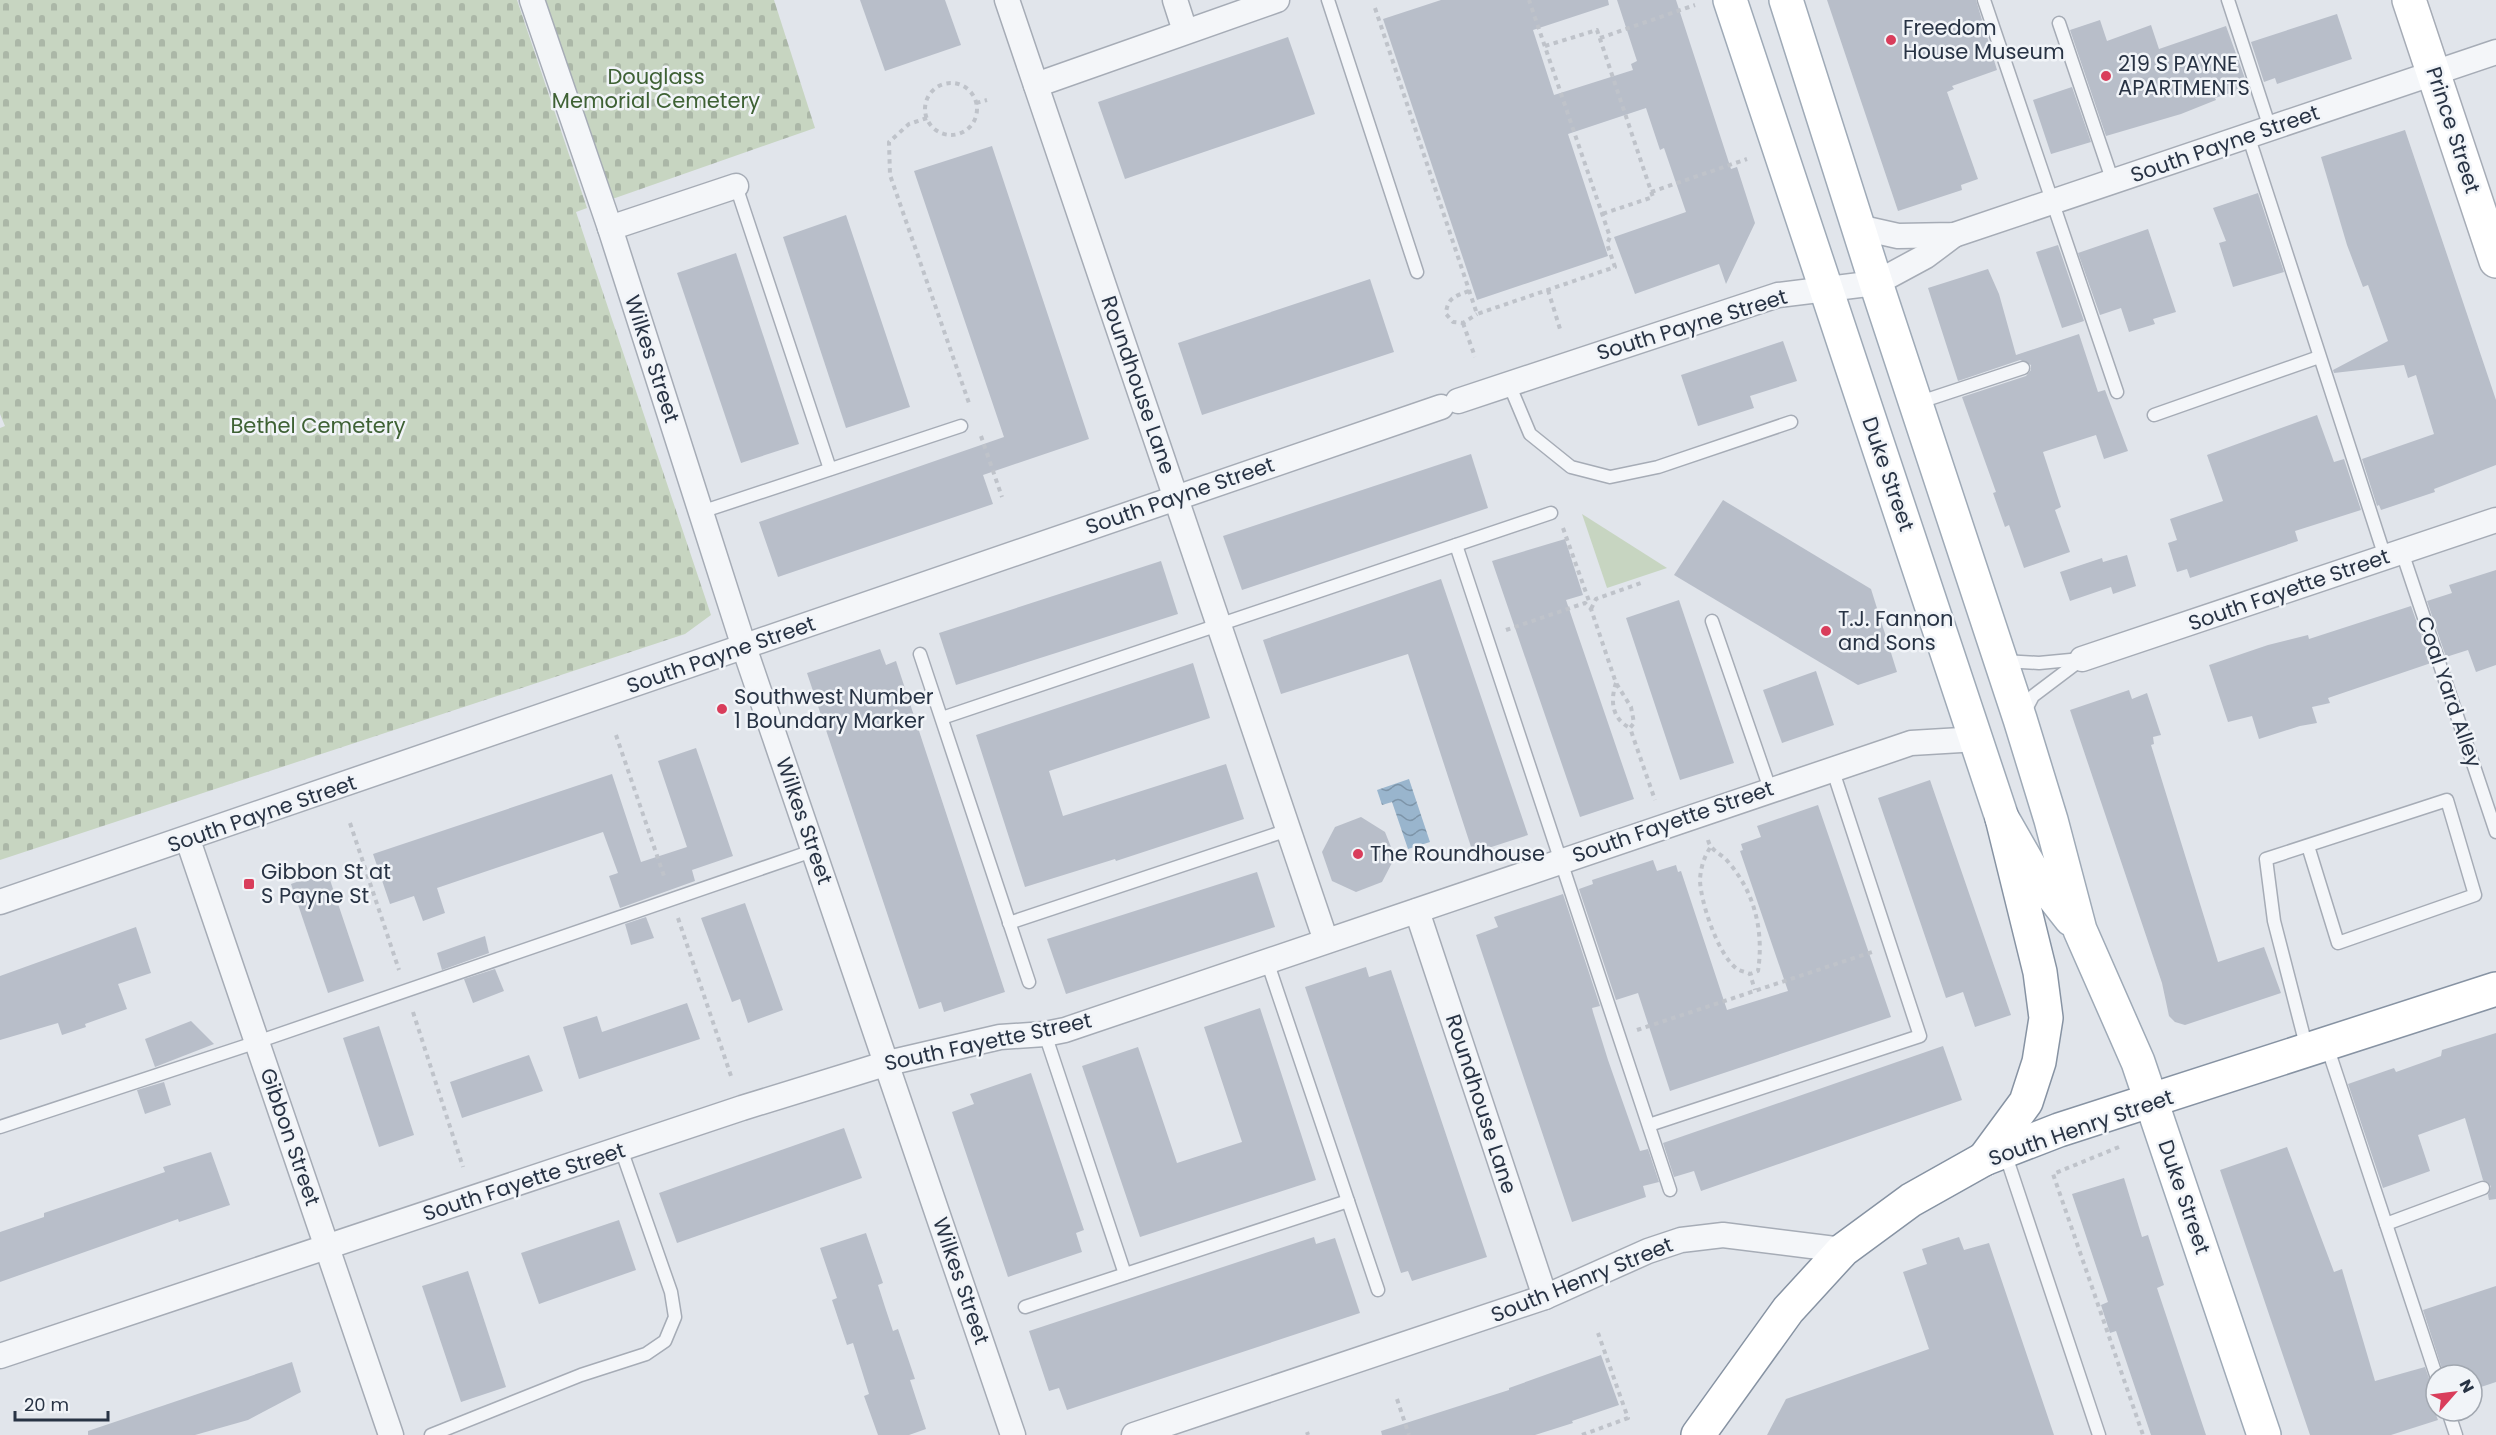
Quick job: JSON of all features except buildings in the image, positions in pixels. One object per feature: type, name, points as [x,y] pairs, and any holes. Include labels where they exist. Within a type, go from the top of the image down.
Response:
[{"type":"main road","name":"Duke Street","points":[[1730,0],[1978,739],[2002,818],[2030,867],[2079,930]]},
{"type":"main road","name":"Duke Street","points":[[1786,0],[1876,283],[2020,719],[2051,820],[2079,930],[2138,1062],[2264,1435]]},
{"type":"main road","name":"Prince Street","points":[[2409,0],[2496,261]]},
{"type":"main road","points":[[1994,1156],[2026,1102],[2039,1062],[2046,1018],[2040,972],[2002,818]]},
{"type":"main road","name":"South Henry Street","points":[[1843,1250],[1911,1200],[1994,1156],[2059,1130],[2151,1103],[2496,989]]},
{"type":"main road","points":[[1698,1435],[1788,1310],[1843,1250]]},
{"type":"street","name":"Wilkes Street","points":[[532,0],[610,228],[744,647],[888,1063],[1013,1435]]},
{"type":"street","name":"Roundhouse Lane","points":[[1007,0],[1326,942]]},
{"type":"street","points":[[1175,0],[1185,31]]},
{"type":"street","points":[[1036,85],[1267,2]]},
{"type":"street","name":"South Payne Street","points":[[1858,227],[1898,236],[1954,235],[2496,52]]},
{"type":"street","points":[[610,228],[736,186]]},
{"type":"street","name":"South Payne Street","points":[[0,902],[188,840],[1176,497],[1778,295],[1876,283],[1926,256],[1954,235]]},
{"type":"street","name":"South Fayette Street","points":[[2082,659],[2496,520]]},
{"type":"street","name":"South Fayette Street","points":[[0,1356],[621,1149],[888,1063],[1000,1037],[1046,1034],[1326,942],[1770,789],[1911,743],[1978,739]]},
{"type":"street","name":"Gibbon Street","points":[[188,840],[391,1435]]},
{"type":"street","name":"Roundhouse Lane","points":[[1416,911],[1545,1298]]},
{"type":"street","name":"South Henry Street","points":[[1134,1435],[1545,1298],[1648,1251],[1681,1240],[1723,1235],[1843,1250]]},
{"type":"lane","points":[[1328,0],[1417,272]]},
{"type":"lane","points":[[1984,0],[2116,392]]},
{"type":"lane","name":"Coal Yard Alley","points":[[2228,0],[2259,131],[2319,357],[2496,832]]},
{"type":"lane","points":[[2059,23],[2113,182]]},
{"type":"lane","points":[[736,186],[830,469]]},
{"type":"lane","points":[[2154,414],[2319,357]]},
{"type":"lane","points":[[1916,404],[2023,369]]},
{"type":"lane","points":[[1509,384],[1530,434],[1571,467],[1610,477],[1658,467],[1791,422]]},
{"type":"lane","points":[[701,512],[961,426]]},
{"type":"lane","points":[[942,718],[1456,545],[1555,517]]},
{"type":"lane","points":[[1456,545],[1670,1190]]},
{"type":"lane","points":[[1712,621],[1770,789]]},
{"type":"lane","points":[[920,654],[1029,982]]},
{"type":"lane","points":[[2001,661],[2038,663],[2082,659]]},
{"type":"lane","points":[[2020,719],[2033,696],[2082,659]]},
{"type":"lane","points":[[1649,1125],[1920,1036],[1832,768]]},
{"type":"lane","points":[[2308,846],[2338,944],[2475,895],[2447,800],[2266,859],[2274,921],[2317,1048],[2386,1224],[2432,1363]]},
{"type":"lane","points":[[1009,923],[1288,830]]},
{"type":"lane","points":[[0,1127],[257,1042],[815,850]]},
{"type":"lane","points":[[1267,961],[1378,1290]]},
{"type":"lane","points":[[1046,1034],[1125,1274]]},
{"type":"lane","points":[[431,1435],[581,1376],[646,1354],[664,1341],[675,1317],[671,1292],[621,1149]]},
{"type":"lane","points":[[1994,1156],[2099,1435]]},
{"type":"lane","points":[[2386,1224],[2483,1188]]},
{"type":"lane","points":[[1025,1307],[1348,1201]]},
{"type":"path","points":[[1469,291],[1453,296],[1447,303],[1446,314],[1453,322],[1463,323],[1477,315],[1615,267],[1607,244],[1610,237],[1529,0]]},
{"type":"path","points":[[1600,38],[1695,5]]},
{"type":"path","points":[[1375,8],[1477,315]]},
{"type":"path","points":[[1545,46],[1597,30],[1600,38],[1653,197],[1602,213]]},
{"type":"path","points":[[944,84],[960,85],[968,89],[976,103],[975,120],[963,133],[954,135],[937,131],[927,118],[925,108],[930,93],[944,84]]},
{"type":"path","points":[[976,103],[987,99]]},
{"type":"path","points":[[927,118],[909,124],[889,142],[890,175],[971,408]]},
{"type":"path","points":[[1651,192],[1747,159]]},
{"type":"path","points":[[1548,290],[1560,330]]},
{"type":"path","points":[[1463,323],[1475,357]]},
{"type":"path","points":[[979,431],[1002,498]]},
{"type":"path","points":[[1555,517],[1591,609],[1616,683],[1630,707],[1634,723],[1630,728]]},
{"type":"path","points":[[1506,630],[1644,582]]},
{"type":"path","points":[[1591,609],[1596,599]]},
{"type":"path","points":[[1616,683],[1612,704],[1622,724],[1630,728],[1655,801]]},
{"type":"path","points":[[1700,813],[1710,848],[1727,860],[1740,876],[1753,903],[1760,931],[1761,953],[1758,971],[1750,974],[1737,969],[1722,949],[1711,925],[1700,880],[1703,859],[1710,848]]},
{"type":"path","points":[[1620,1036],[1891,946]]},
{"type":"path","points":[[1750,974],[1755,991]]},
{"type":"path","points":[[2121,1146],[2053,1174],[2143,1435]]},
{"type":"path","points":[[1582,1435],[1628,1418],[1598,1333]]},
{"type":"path","points":[[1397,1399],[1409,1435]]},
{"type":"green space","name":"Bethel Cemetery","points":[[0,0],[517,0],[587,208],[576,212],[711,615],[685,634],[0,860],[0,428],[5,426],[0,414]]},
{"type":"green space","name":"Douglass Memorial Cemetery","points":[[532,0],[774,0],[815,128],[601,203]]},
{"type":"green space","points":[[1582,514],[1667,568],[1607,588]]},
{"type":"water","points":[[1409,779],[1430,842],[1408,849],[1392,802],[1382,805],[1377,790]]},
{"type":"place","name":"Freedom House Museum","points":[[1891,40]]},
{"type":"place","name":"219 S PAYNE APARTMENTS","points":[[2106,76]]},
{"type":"place","name":"T.J. Fannon and Sons","points":[[1826,631]]},
{"type":"place","name":"Southwest Number 1 Boundary Marker","points":[[722,709]]},
{"type":"place","name":"The Roundhouse","points":[[1358,854]]},
{"type":"place","name":"Gibbon St at S Payne St","points":[[249,884]]}]
